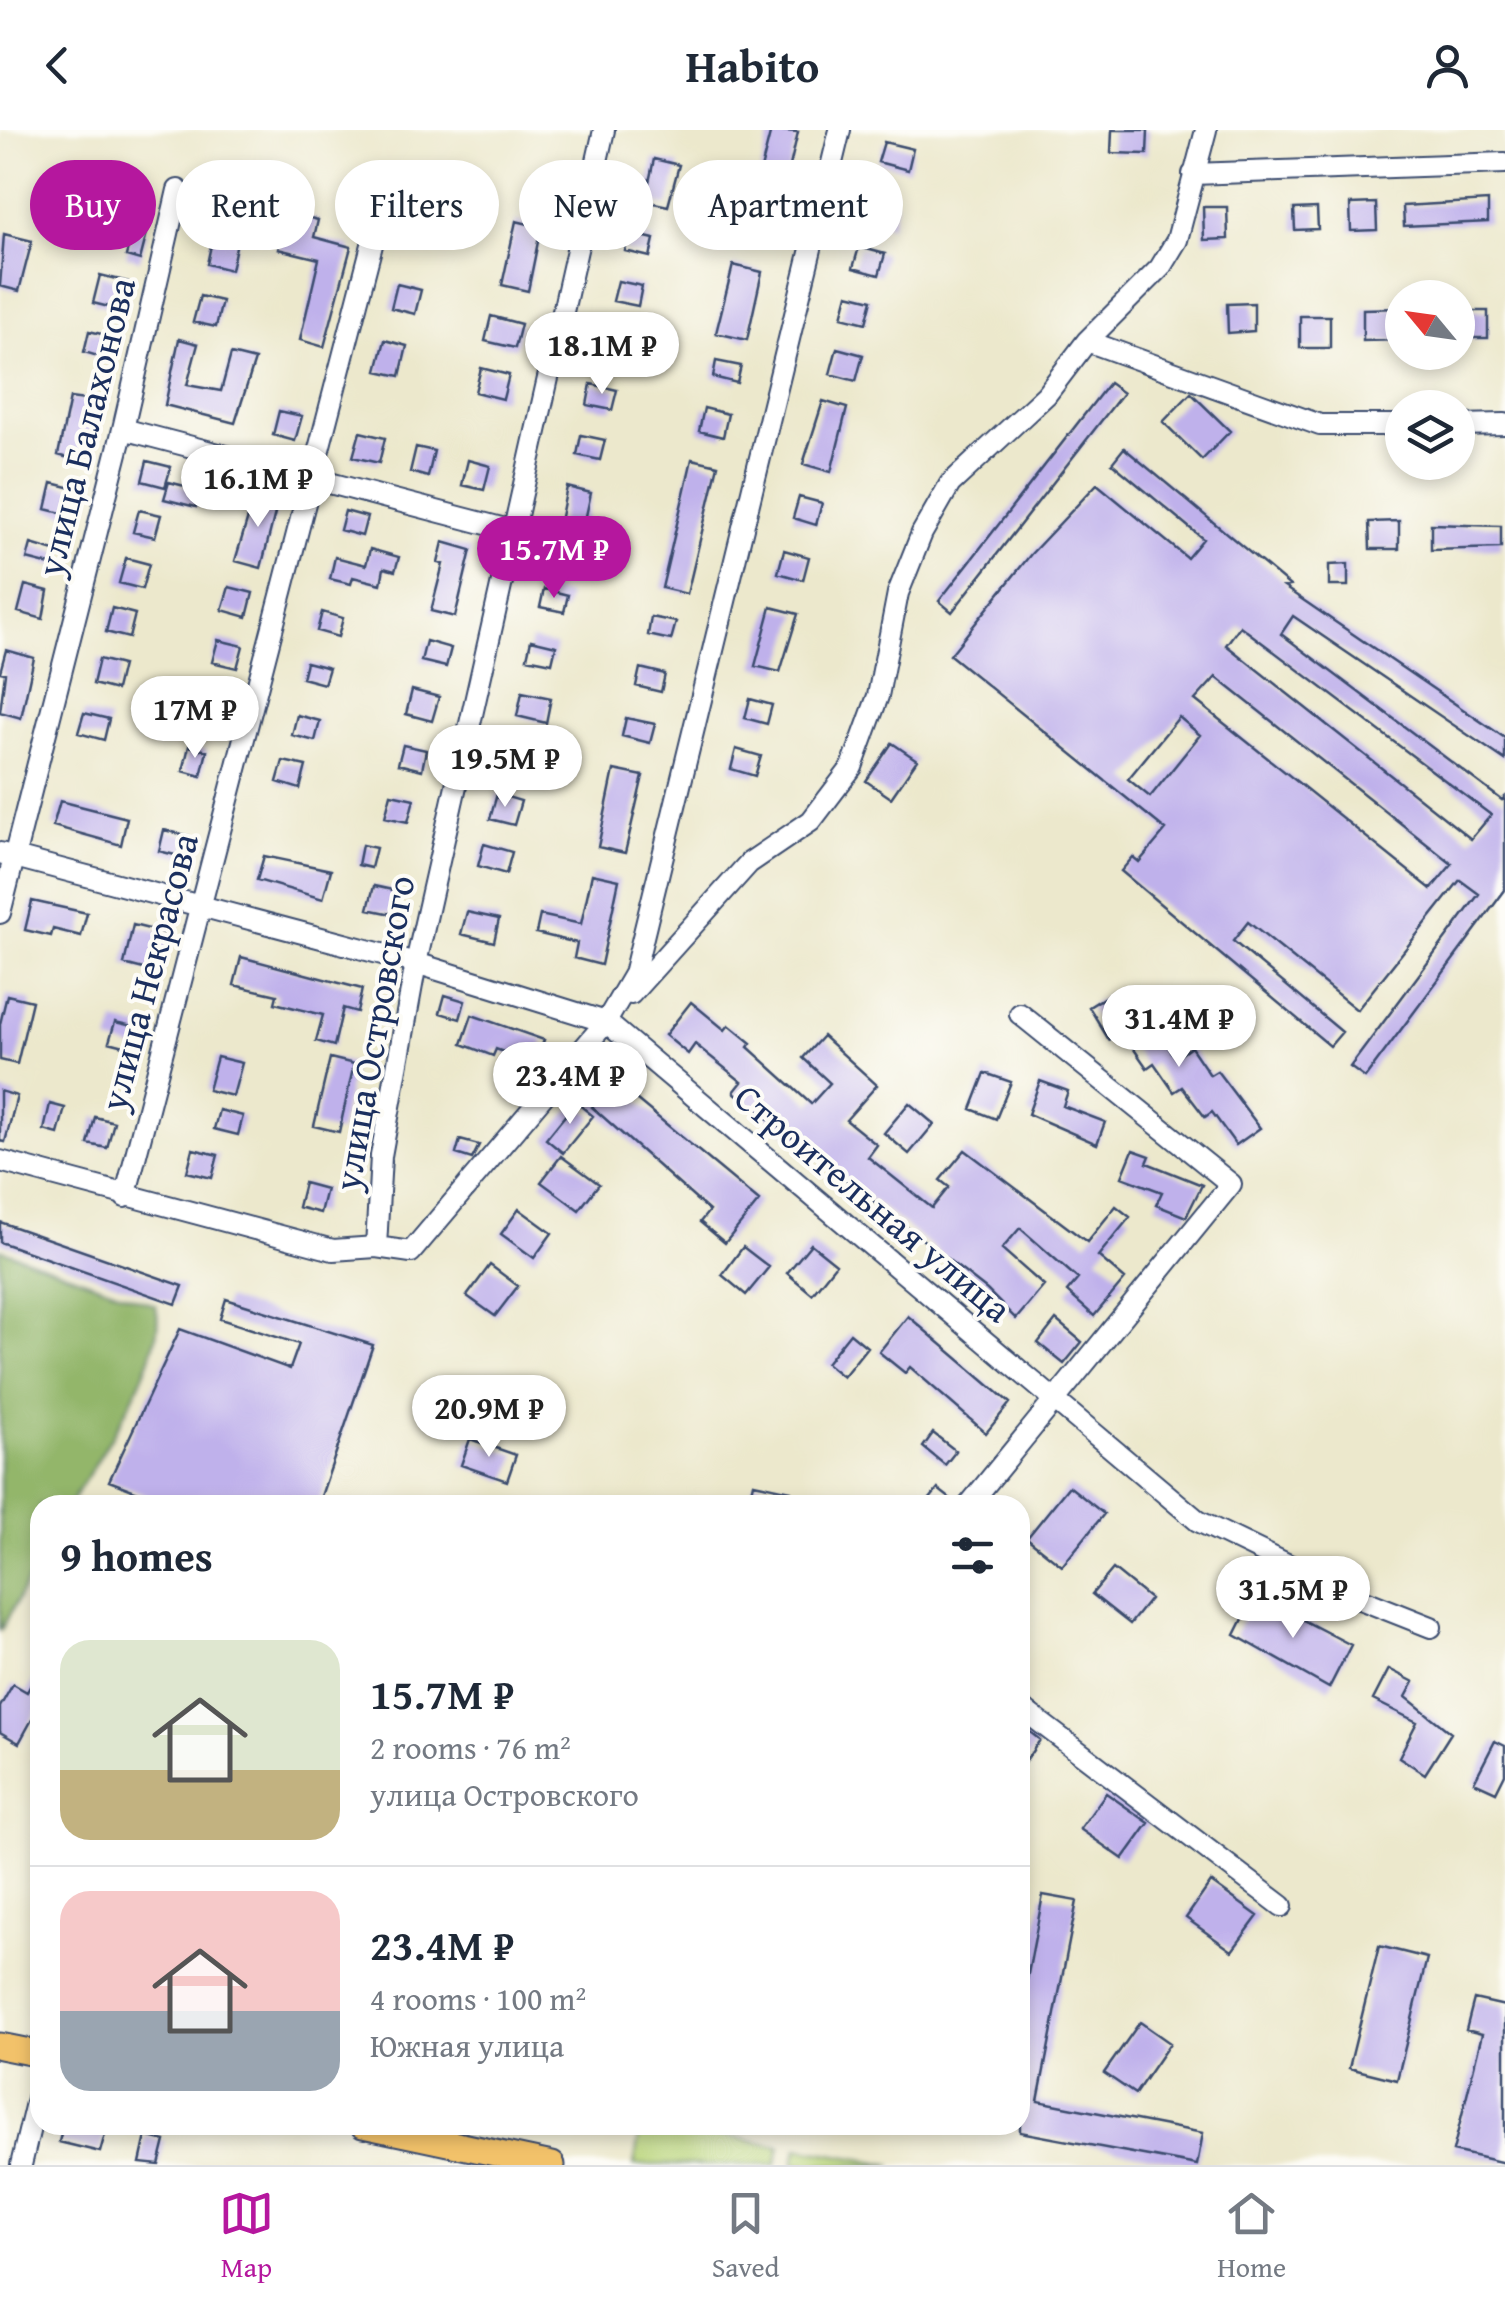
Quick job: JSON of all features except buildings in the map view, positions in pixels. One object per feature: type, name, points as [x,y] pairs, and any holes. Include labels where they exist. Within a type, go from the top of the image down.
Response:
[{"type":"main road","points":[[0,2046],[30,2052]]},
{"type":"main road","points":[[410,2135],[551,2165]]},
{"type":"street","name":"улица Островского","points":[[376,1247],[382,1156],[416,963],[604,130]]},
{"type":"street","points":[[606,1022],[634,974],[840,130]]},
{"type":"street","points":[[0,1161],[333,1250],[376,1247],[411,1252],[606,1022],[749,862],[811,821],[852,767],[878,696],[898,593],[922,533],[950,484],[1046,395],[1087,341],[1160,268],[1177,240],[1206,130]]},
{"type":"street","points":[[1194,174],[1505,163]]},
{"type":"street","name":"улица Балахонова","points":[[0,913],[7,855],[123,429],[176,199]]},
{"type":"street","name":"улица Некрасова","points":[[125,1197],[371,250]]},
{"type":"street","points":[[1087,341],[1320,425],[1385,425]]},
{"type":"street","points":[[1475,425],[1505,424]]},
{"type":"street","points":[[123,429],[513,531]]},
{"type":"street","name":"Строительная улица","points":[[7,855],[416,963],[606,1022],[1198,1521],[1355,1597],[1431,1627]]},
{"type":"street","points":[[977,1495],[1231,1184],[1020,1014]]},
{"type":"street","points":[[1030,1715],[1282,1906]]},
{"type":"street","points":[[21,2165],[30,2128]]},
{"type":"green space","points":[[0,1249],[155,1305],[157,1325],[153,1349],[128,1407],[75,1495],[30,1495],[30,1576],[0,1632]]},
{"type":"green space","points":[[639,2135],[720,2135],[780,2146],[776,2165],[634,2165]]},
{"type":"green space","points":[[797,2148],[893,2165],[794,2165]]}]
